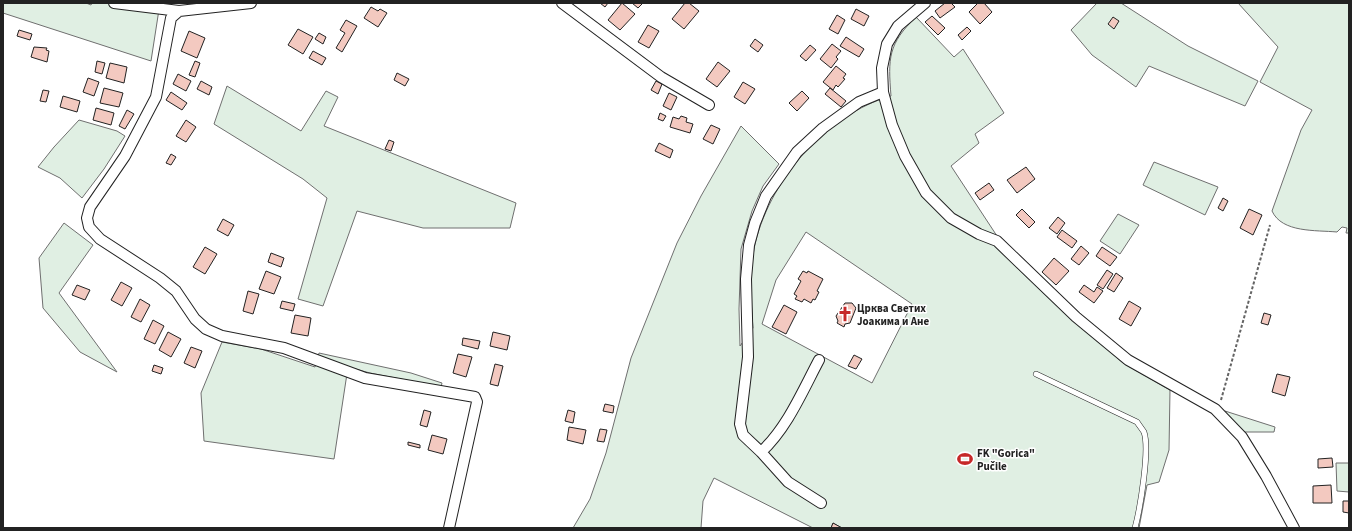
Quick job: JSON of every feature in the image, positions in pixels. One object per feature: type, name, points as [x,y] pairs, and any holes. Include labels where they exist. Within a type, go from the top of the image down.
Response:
[{"type":"street","points":[[114,3],[185,8],[251,3]]},
{"type":"street","points":[[562,3],[661,77],[709,105]]},
{"type":"street","points":[[925,3],[898,26],[887,44],[882,68],[882,92],[892,125],[905,156],[926,193],[951,218],[997,241],[1076,316],[1128,360],[1215,409],[1242,437],[1266,476],[1294,528]]},
{"type":"street","points":[[185,8],[170,18],[156,97],[125,156],[90,207],[87,218],[89,227],[100,239],[160,278],[176,291],[195,319],[206,329],[222,336],[284,348],[365,378],[475,397],[477,402],[449,528]]},
{"type":"street","points":[[821,503],[788,482],[761,452],[743,435],[740,424],[748,357],[746,279],[749,244],[755,223],[766,196],[797,152],[823,128],[859,102],[882,92]]},
{"type":"street","points":[[761,452],[774,440],[795,406],[819,360]]},
{"type":"lane","points":[[1036,374],[1137,422],[1144,432],[1145,443],[1142,497],[1135,528]]},
{"type":"path","points":[[1220,405],[1270,225]]},
{"type":"green space","points":[[3,3],[86,3],[91,5],[92,3],[160,3],[151,61],[3,13]]},
{"type":"green space","points":[[1097,3],[1121,3],[1188,46],[1258,81],[1245,106],[1149,66],[1136,87],[1092,55],[1071,30]]},
{"type":"green space","points":[[1238,3],[1349,3],[1349,233],[1346,233],[1347,228],[1342,227],[1337,232],[1291,227],[1277,218],[1272,211],[1301,130],[1312,110],[1260,82],[1278,47]]},
{"type":"green space","points":[[916,17],[954,57],[963,49],[1004,113],[975,134],[979,143],[951,166],[997,236],[996,247],[1040,290],[1123,363],[1170,390],[1169,450],[1159,482],[1147,485],[1139,528],[842,528],[833,523],[831,528],[813,528],[714,478],[703,501],[701,528],[573,528],[590,499],[606,453],[631,358],[677,243],[701,196],[741,126],[779,164],[763,186],[752,211],[741,249],[739,309],[740,346],[753,328],[751,289],[752,259],[761,224],[772,200],[786,176],[803,154],[823,135],[844,118],[867,105],[891,96],[890,61],[892,52],[900,35]],"holes":[[[806,232],[912,304],[872,383],[762,324],[776,280]]]},
{"type":"green space","points":[[227,86],[301,131],[326,91],[338,97],[324,126],[516,203],[510,228],[423,228],[357,211],[323,306],[298,299],[327,198],[303,179],[214,124]]},
{"type":"green space","points":[[79,120],[117,131],[125,136],[104,169],[82,198],[60,178],[38,167]]},
{"type":"green space","points":[[1154,162],[1218,187],[1205,215],[1143,185]]},
{"type":"green space","points":[[1118,214],[1139,225],[1120,254],[1100,241]]},
{"type":"green space","points":[[64,223],[93,245],[59,293],[117,372],[80,352],[43,308],[39,258]]},
{"type":"green space","points":[[222,342],[261,349],[315,367],[319,353],[411,373],[442,383],[441,387],[370,373],[348,367],[334,459],[204,441],[201,393]]},
{"type":"green space","points":[[1225,411],[1275,427],[1274,432],[1244,432],[1224,414]]},
{"type":"green space","points":[[1336,463],[1349,463],[1349,492],[1337,491]]},
{"type":"building","points":[[600,3],[608,3],[605,7]]},
{"type":"building","points":[[622,3],[635,14],[620,30],[608,20]]},
{"type":"building","points":[[632,3],[643,3],[638,8]]},
{"type":"building","points":[[685,3],[689,3],[699,11],[684,29],[672,19]]},
{"type":"building","points":[[945,3],[951,3],[955,7],[940,18],[935,11]]},
{"type":"building","points":[[978,3],[984,3],[992,12],[980,24],[969,12]]},
{"type":"building","points":[[371,7],[378,11],[380,9],[387,13],[378,27],[364,18]]},
{"type":"building","points":[[856,9],[869,16],[864,26],[851,19]]},
{"type":"building","points":[[837,15],[845,20],[838,34],[829,29]]},
{"type":"building","points":[[932,16],[945,28],[938,35],[925,22]]},
{"type":"building","points":[[1113,17],[1119,21],[1114,29],[1108,24]]},
{"type":"building","points":[[346,20],[357,26],[342,52],[336,48],[345,33],[340,30]]},
{"type":"building","points":[[648,25],[659,31],[649,48],[638,42]]},
{"type":"building","points":[[967,27],[971,31],[962,40],[958,35]]},
{"type":"building","points":[[298,29],[313,37],[303,54],[288,45]]},
{"type":"building","points":[[19,30],[32,34],[30,40],[17,36]]},
{"type":"building","points":[[189,31],[205,38],[197,58],[181,51]]},
{"type":"building","points":[[319,33],[326,37],[323,44],[315,39]]},
{"type":"building","points":[[846,37],[864,49],[859,57],[840,46]]},
{"type":"building","points":[[755,39],[763,45],[758,52],[750,46]]},
{"type":"building","points":[[832,44],[841,51],[836,57],[838,59],[831,68],[820,59]]},
{"type":"building","points":[[810,45],[816,50],[806,61],[800,56]]},
{"type":"building","points":[[34,47],[47,48],[46,50],[49,51],[47,62],[31,57]]},
{"type":"building","points":[[313,51],[326,58],[322,65],[309,58]]},
{"type":"building","points":[[97,61],[105,63],[102,74],[95,72]]},
{"type":"building","points":[[195,61],[200,63],[195,77],[189,75]]},
{"type":"building","points":[[718,62],[730,71],[717,87],[706,79]]},
{"type":"building","points":[[110,63],[127,67],[124,83],[106,78]]},
{"type":"building","points":[[836,66],[846,74],[843,78],[845,79],[838,87],[836,85],[833,90],[823,82]]},
{"type":"building","points":[[397,73],[409,79],[405,86],[394,80]]},
{"type":"building","points":[[178,74],[191,81],[186,91],[173,84]]},
{"type":"building","points":[[88,78],[99,82],[94,96],[83,92]]},
{"type":"building","points":[[201,81],[212,87],[209,95],[197,89]]},
{"type":"building","points":[[656,81],[662,84],[658,94],[651,90]]},
{"type":"building","points":[[743,82],[755,89],[745,104],[734,97]]},
{"type":"building","points":[[104,88],[123,93],[119,107],[100,103]]},
{"type":"building","points":[[830,88],[846,101],[841,107],[825,94]]},
{"type":"building","points":[[43,90],[49,91],[46,102],[40,101]]},
{"type":"building","points":[[802,91],[809,98],[797,111],[789,103]]},
{"type":"building","points":[[171,92],[187,103],[182,110],[166,100]]},
{"type":"building","points":[[669,93],[677,97],[671,110],[663,106]]},
{"type":"building","points":[[63,96],[80,101],[77,112],[60,107]]},
{"type":"building","points":[[96,108],[114,113],[111,125],[93,120]]},
{"type":"building","points":[[127,110],[134,114],[125,129],[119,126]]},
{"type":"building","points":[[660,113],[666,116],[663,121],[658,119]]},
{"type":"building","points":[[681,116],[687,118],[686,122],[693,124],[690,133],[670,127],[673,117],[679,119]]},
{"type":"building","points":[[186,120],[196,127],[186,142],[176,136]]},
{"type":"building","points":[[711,125],[720,129],[713,144],[703,139]]},
{"type":"building","points":[[389,140],[394,142],[391,151],[385,149]]},
{"type":"building","points":[[659,143],[673,150],[670,158],[655,151]]},
{"type":"building","points":[[171,154],[176,157],[171,165],[166,163]]},
{"type":"building","points":[[1026,167],[1035,179],[1017,193],[1007,180]]},
{"type":"building","points":[[989,183],[994,190],[980,200],[975,193]]},
{"type":"building","points":[[1223,198],[1228,201],[1223,211],[1218,208]]},
{"type":"building","points":[[1022,209],[1035,222],[1029,228],[1016,215]]},
{"type":"building","points":[[1249,209],[1262,215],[1253,235],[1240,228]]},
{"type":"building","points":[[1058,217],[1065,223],[1057,234],[1049,228]]},
{"type":"building","points":[[223,219],[234,225],[228,236],[217,230]]},
{"type":"building","points":[[1062,230],[1077,241],[1072,248],[1057,237]]},
{"type":"building","points":[[1081,246],[1089,253],[1079,265],[1071,259]]},
{"type":"building","points":[[205,247],[217,254],[205,274],[193,267]]},
{"type":"building","points":[[1102,247],[1117,257],[1110,266],[1096,256]]},
{"type":"building","points":[[271,253],[284,258],[281,267],[268,262]]},
{"type":"building","points":[[1054,258],[1069,271],[1056,285],[1042,272]]},
{"type":"building","points":[[1107,270],[1113,274],[1103,289],[1097,285]]},
{"type":"building","points":[[266,271],[281,277],[274,294],[259,289]]},
{"type":"building","points":[[803,271],[807,273],[808,271],[823,279],[817,291],[819,292],[815,300],[813,299],[811,303],[804,299],[802,302],[795,299],[797,296],[794,294],[801,281],[798,279]]},
{"type":"building","points":[[1116,273],[1123,278],[1114,292],[1107,288]]},
{"type":"building","points":[[121,282],[132,288],[122,306],[111,300]]},
{"type":"building","points":[[77,285],[90,290],[85,300],[72,295]]},
{"type":"building","points":[[1084,285],[1094,292],[1097,287],[1103,291],[1094,303],[1079,292]]},
{"type":"building","points":[[248,291],[259,294],[253,314],[243,311]]},
{"type":"building","points":[[140,299],[150,305],[141,322],[131,317]]},
{"type":"building","points":[[282,301],[295,304],[293,311],[280,308]]},
{"type":"building","points":[[1129,301],[1141,308],[1131,326],[1119,319]]},
{"type":"building","name":"Црква Светих Јоакима и Ане","points":[[845,303],[852,303],[856,308],[850,323],[845,324],[844,327],[837,323],[838,321],[836,316]]},
{"type":"building","points":[[784,305],[797,312],[786,334],[772,327]]},
{"type":"building","points":[[1264,313],[1271,315],[1268,325],[1261,323]]},
{"type":"building","points":[[295,315],[311,318],[308,336],[291,333]]},
{"type":"building","points":[[153,320],[164,326],[155,344],[144,339]]},
{"type":"building","points":[[168,332],[181,339],[171,357],[159,350]]},
{"type":"building","points":[[493,332],[510,336],[507,350],[490,346]]},
{"type":"building","points":[[463,338],[480,341],[478,349],[462,345]]},
{"type":"building","points":[[191,347],[202,351],[195,368],[184,363]]},
{"type":"building","points":[[458,354],[472,357],[466,377],[453,373]]},
{"type":"building","points":[[854,355],[862,359],[856,369],[848,366]]},
{"type":"building","points":[[495,364],[503,366],[498,386],[490,384]]},
{"type":"building","points":[[154,365],[163,368],[161,374],[152,371]]},
{"type":"building","points":[[1277,374],[1290,377],[1285,396],[1272,392]]},
{"type":"building","points":[[605,404],[614,406],[613,413],[603,411]]},
{"type":"building","points":[[424,410],[431,412],[427,427],[420,425]]},
{"type":"building","points":[[568,410],[575,412],[573,423],[565,421]]},
{"type":"building","points":[[569,427],[586,430],[583,444],[567,440]]},
{"type":"building","points":[[600,429],[607,430],[604,442],[597,441]]},
{"type":"building","points":[[432,435],[447,439],[443,454],[428,450]]},
{"type":"building","points":[[408,442],[420,445],[420,448],[408,445]]},
{"type":"building","points":[[1332,458],[1333,467],[1318,468],[1318,459]]},
{"type":"building","points":[[1331,485],[1332,503],[1313,503],[1313,486]]},
{"type":"building","points":[[1343,501],[1349,501],[1349,513],[1343,512]]},
{"type":"building","points":[[833,523],[842,528],[831,528]]},
{"type":"place","name":"Црква Светих Јоакима и Ане","points":[[845,314]]},
{"type":"place","name":"FK \"Gorica\" Pučile","points":[[965,459]]}]
